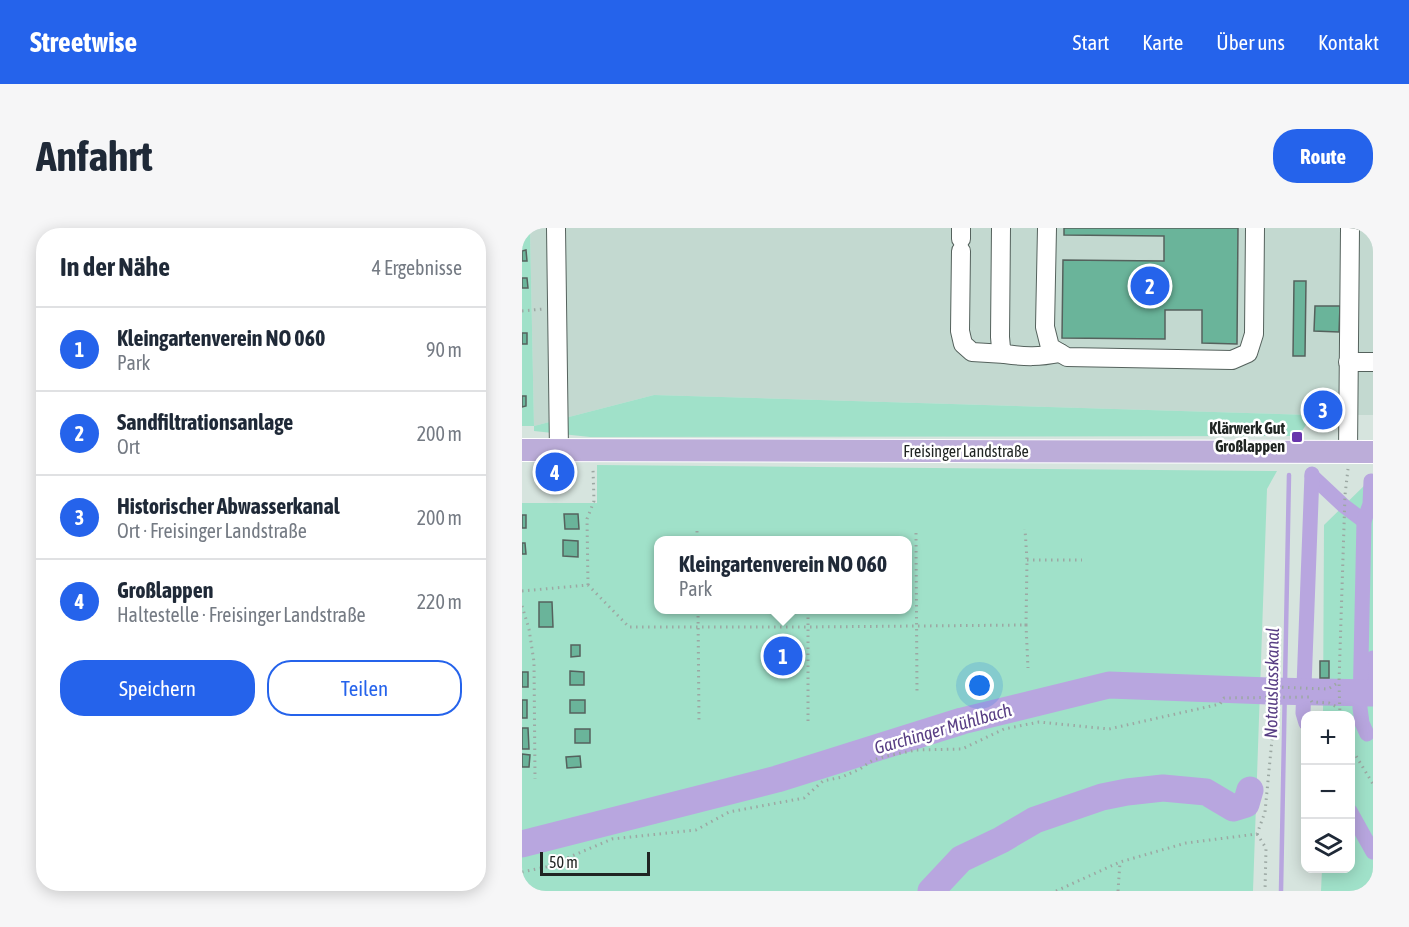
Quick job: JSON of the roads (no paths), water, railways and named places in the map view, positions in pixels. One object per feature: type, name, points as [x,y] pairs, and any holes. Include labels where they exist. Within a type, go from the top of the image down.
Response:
[{"type":"main road","name":"Freisinger Landstraße","points":[[522,450],[1348,460],[1373,452]]},
{"type":"lane","points":[[556,228],[560,450]]},
{"type":"lane","points":[[1001,228],[1000,337],[1001,348],[1005,354]]},
{"type":"lane","points":[[1047,228],[1044,327],[1050,347],[1067,357],[1232,360],[1248,353],[1254,334],[1254,228]]},
{"type":"lane","points":[[1348,460],[1350,228]]},
{"type":"lane","points":[[961,239],[960,331],[963,344],[972,352],[1039,357],[1060,353]]},
{"type":"lane","points":[[1348,362],[1373,362]]},
{"type":"waterway","points":[[1303,711],[1312,474]]},
{"type":"waterway","name":"Notauslasskanal","points":[[1281,891],[1289,475]]},
{"type":"waterway","points":[[1312,476],[1364,521]]},
{"type":"waterway","points":[[1367,734],[1362,723],[1360,708],[1364,521],[1370,504],[1371,481]]},
{"type":"waterway","points":[[1372,693],[1373,658]]},
{"type":"waterway","name":"Garchinger Mühlbach","points":[[522,844],[777,779],[962,721],[1109,685],[1373,693]]},
{"type":"waterway","points":[[1303,702],[1312,698],[1316,692]]},
{"type":"waterway","points":[[1349,693],[1353,702],[1360,708]]},
{"type":"waterway","points":[[931,891],[961,859],[1001,840],[1035,820],[1102,797],[1163,788],[1206,792],[1233,808],[1246,804],[1250,790]]},
{"type":"waterway","points":[[1354,819],[1373,852]]},
{"type":"place","name":"Sandfiltrationsanlage","points":[[1150,286]]},
{"type":"place","name":"Historischer Abwasserkanal","points":[[1323,410]]},
{"type":"place","name":"Klärwerk Gut Großlappen","points":[[1297,437]]},
{"type":"place","name":"Großlappen","points":[[555,472]]},
{"type":"place","name":"Kleingartenverein NO 060","points":[[783,656]]}]
